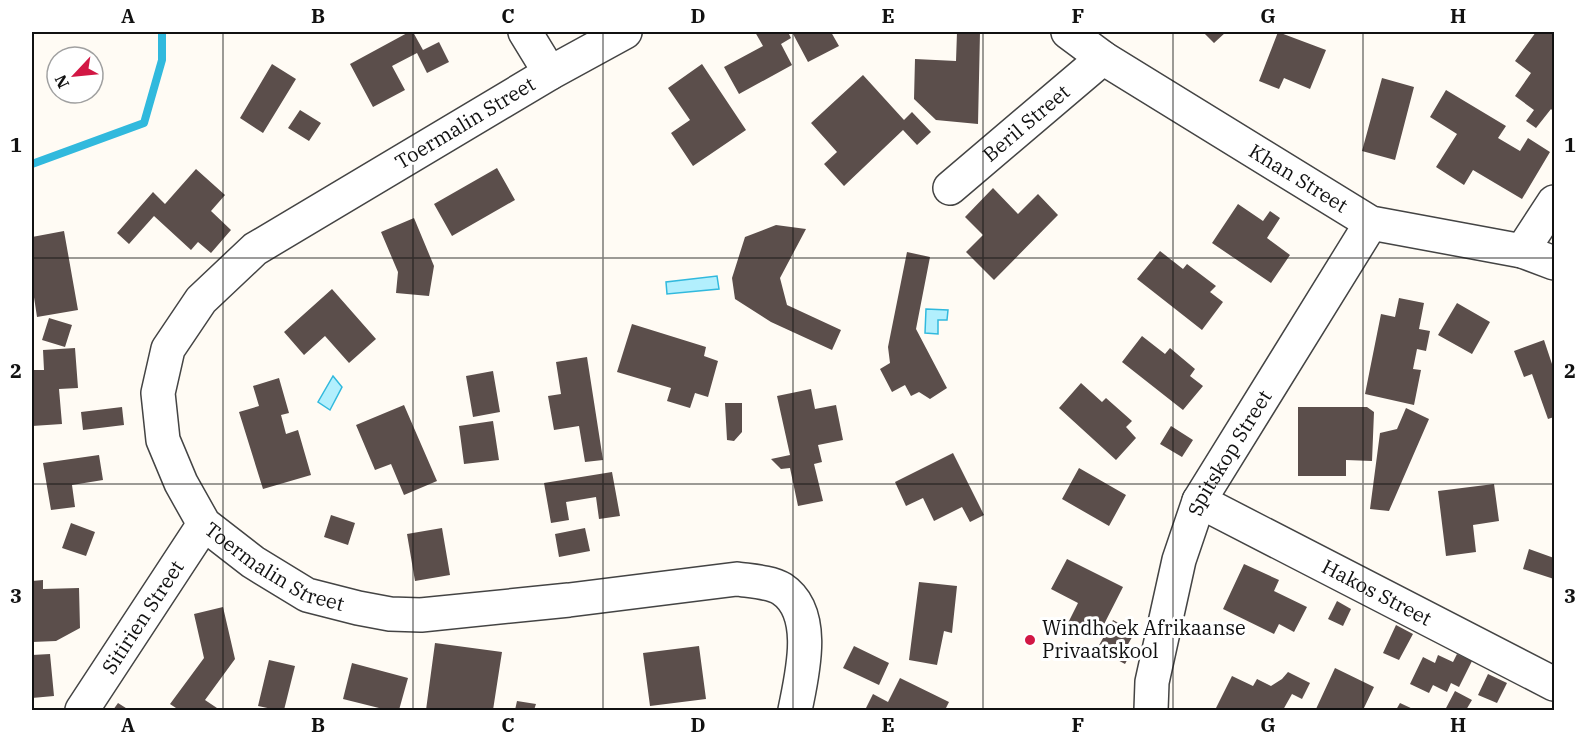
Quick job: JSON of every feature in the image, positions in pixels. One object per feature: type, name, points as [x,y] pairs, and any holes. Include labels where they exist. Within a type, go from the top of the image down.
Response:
[{"type":"street","points":[[525,32],[550,73]]},
{"type":"street","name":"Toermalin Street","points":[[624,32],[550,73],[255,249],[201,300],[168,349],[158,393],[163,440],[181,483],[204,524],[253,562],[307,595],[358,608],[390,614],[422,615],[737,579],[756,581],[780,588],[794,599],[802,618],[804,648],[802,677],[795,711]]},
{"type":"street","name":"Khan Street","points":[[1071,32],[1102,58],[1371,223],[1522,252],[1554,263]]},
{"type":"street","name":"Beril Street","points":[[950,188],[1102,58]]},
{"type":"street","points":[[1522,252],[1554,201]]},
{"type":"street","name":"Spitskop Street","points":[[1151,711],[1152,682],[1179,560],[1199,501],[1371,223]]},
{"type":"street","name":"Hakos Street","points":[[1199,501],[1554,684]]},
{"type":"street","name":"Sitirien Street","points":[[82,711],[204,524]]},
{"type":"water","points":[[717,276],[719,289],[667,294],[666,282]]},
{"type":"water","points":[[926,309],[948,310],[947,320],[938,320],[938,334],[925,333]]},
{"type":"water","points":[[333,376],[342,387],[330,410],[318,402]]},
{"type":"building","points":[[409,32],[413,32],[423,50],[439,42],[449,62],[427,73],[417,53],[392,66],[405,90],[373,107],[350,64]]},
{"type":"building","points":[[755,32],[788,32],[791,38],[781,44],[792,65],[739,94],[724,67],[763,46]]},
{"type":"building","points":[[792,32],[831,32],[839,46],[808,62]]},
{"type":"building","points":[[957,32],[980,32],[978,124],[936,120],[914,99],[915,59],[956,61]]},
{"type":"building","points":[[1203,32],[1226,32],[1214,43]]},
{"type":"building","points":[[1278,32],[1326,50],[1310,89],[1284,78],[1279,89],[1259,81]]},
{"type":"building","points":[[1536,32],[1554,32],[1554,112],[1551,109],[1536,128],[1526,121],[1534,110],[1515,96],[1531,73],[1515,61]]},
{"type":"building","points":[[272,64],[296,79],[263,133],[240,118]]},
{"type":"building","points":[[702,64],[746,130],[693,166],[671,133],[690,120],[668,88]]},
{"type":"building","points":[[863,75],[904,120],[912,112],[931,132],[917,145],[903,130],[844,186],[824,164],[837,152],[811,123]]},
{"type":"building","points":[[1382,78],[1414,87],[1395,160],[1362,151]]},
{"type":"building","points":[[1446,90],[1506,126],[1498,138],[1520,151],[1528,138],[1550,152],[1522,199],[1473,170],[1464,185],[1436,167],[1457,134],[1430,117]]},
{"type":"building","points":[[300,110],[321,123],[309,141],[288,128]]},
{"type":"building","points":[[497,168],[515,200],[452,236],[434,204]]},
{"type":"building","points":[[196,169],[225,195],[211,211],[231,230],[211,253],[198,242],[191,250],[154,216],[129,244],[117,233],[153,192],[165,204]]},
{"type":"building","points":[[993,188],[1018,214],[1038,194],[1058,215],[994,280],[966,252],[983,235],[965,217]]},
{"type":"building","points":[[1238,204],[1263,221],[1270,211],[1280,218],[1267,238],[1290,255],[1271,283],[1212,243]]},
{"type":"building","points":[[414,218],[434,266],[429,296],[396,293],[398,272],[381,232]]},
{"type":"building","points":[[776,225],[806,229],[780,278],[787,305],[841,330],[832,350],[771,322],[735,299],[732,278],[745,237]]},
{"type":"building","points":[[64,231],[78,310],[37,317],[32,284],[32,237]]},
{"type":"building","points":[[1160,251],[1183,269],[1187,264],[1216,286],[1210,292],[1223,302],[1202,330],[1137,279]]},
{"type":"building","points":[[907,252],[930,257],[916,329],[947,388],[930,399],[919,392],[911,396],[905,385],[892,392],[880,369],[890,363],[888,347]]},
{"type":"building","points":[[332,289],[376,339],[349,363],[325,336],[304,355],[284,332]]},
{"type":"building","points":[[1399,298],[1424,303],[1419,329],[1430,331],[1426,351],[1417,349],[1413,369],[1421,370],[1414,405],[1365,394],[1381,314],[1395,317]]},
{"type":"building","points":[[1457,303],[1490,322],[1472,354],[1438,335]]},
{"type":"building","points":[[49,318],[72,325],[65,347],[42,340]]},
{"type":"building","points":[[632,324],[706,347],[704,356],[718,361],[708,397],[695,393],[690,408],[667,401],[671,388],[617,372]]},
{"type":"building","points":[[1142,336],[1165,354],[1170,348],[1195,369],[1190,376],[1203,386],[1183,410],[1122,362]]},
{"type":"building","points":[[1544,340],[1554,366],[1554,417],[1548,419],[1532,374],[1524,377],[1514,351]]},
{"type":"building","points":[[75,348],[78,388],[59,389],[62,424],[32,426],[32,370],[44,370],[43,350]]},
{"type":"building","points":[[587,357],[603,460],[585,462],[579,426],[554,430],[548,396],[561,394],[556,362]]},
{"type":"building","points":[[493,371],[500,412],[473,417],[466,376]]},
{"type":"building","points":[[279,378],[289,413],[281,415],[286,434],[298,430],[311,475],[263,489],[239,412],[259,406],[253,386]]},
{"type":"building","points":[[1081,383],[1102,402],[1106,398],[1132,421],[1126,427],[1136,438],[1116,460],[1059,408]]},
{"type":"building","points":[[811,389],[815,409],[836,405],[843,440],[818,445],[822,462],[814,464],[823,501],[798,506],[790,468],[781,469],[771,459],[790,455],[777,396]]},
{"type":"building","points":[[725,403],[742,403],[742,432],[734,441],[727,440]]},
{"type":"building","points":[[404,405],[437,481],[404,495],[391,464],[375,470],[356,425]]},
{"type":"building","points":[[122,407],[124,425],[83,430],[81,412]]},
{"type":"building","points":[[1298,407],[1367,407],[1374,412],[1372,461],[1346,460],[1346,476],[1298,476]]},
{"type":"building","points":[[1406,408],[1429,419],[1389,511],[1370,509],[1380,433],[1397,429]]},
{"type":"building","points":[[493,421],[499,460],[464,464],[459,426]]},
{"type":"building","points":[[1171,426],[1193,440],[1182,457],[1160,444]]},
{"type":"building","points":[[953,453],[984,515],[970,522],[962,507],[934,521],[923,498],[906,506],[895,482]]},
{"type":"building","points":[[99,455],[103,480],[72,485],[75,507],[51,510],[43,463]]},
{"type":"building","points":[[1079,468],[1126,495],[1109,526],[1062,499]]},
{"type":"building","points":[[612,472],[620,516],[599,519],[596,497],[566,502],[569,520],[551,523],[544,483]]},
{"type":"building","points":[[1494,484],[1499,521],[1473,525],[1476,552],[1446,556],[1438,491]]},
{"type":"building","points":[[331,515],[355,523],[348,545],[324,537]]},
{"type":"building","points":[[71,523],[95,532],[86,556],[62,548]]},
{"type":"building","points":[[442,528],[450,575],[415,581],[407,534]]},
{"type":"building","points":[[585,528],[590,551],[559,557],[555,534]]},
{"type":"building","points":[[1529,549],[1554,558],[1554,579],[1523,569]]},
{"type":"building","points":[[1067,559],[1123,587],[1097,638],[1068,623],[1078,603],[1051,589]]},
{"type":"building","points":[[1244,564],[1279,580],[1274,591],[1307,607],[1294,632],[1279,624],[1274,634],[1223,609]]},
{"type":"building","points":[[43,580],[43,589],[79,588],[80,628],[56,641],[32,642],[32,581]]},
{"type":"building","points":[[919,582],[957,586],[952,633],[944,631],[937,665],[909,660]]},
{"type":"building","points":[[1337,601],[1351,609],[1343,626],[1328,619]]},
{"type":"building","points":[[223,607],[235,659],[205,700],[220,710],[179,710],[170,704],[204,658],[194,614]]},
{"type":"building","points":[[1113,620],[1135,632],[1127,646],[1133,649],[1125,664],[1097,649]]},
{"type":"building","points":[[1396,625],[1413,634],[1399,660],[1383,653]]},
{"type":"building","points":[[435,643],[502,652],[493,710],[426,710]]},
{"type":"building","points":[[699,646],[706,699],[650,706],[643,653]]},
{"type":"building","points":[[854,646],[889,663],[879,685],[843,668]]},
{"type":"building","points":[[50,654],[54,696],[32,698],[32,655]]},
{"type":"building","points":[[1457,654],[1472,661],[1459,687],[1451,683],[1447,692],[1433,685],[1429,693],[1410,684],[1423,657],[1435,663],[1438,655],[1453,662]]},
{"type":"building","points":[[269,660],[295,666],[284,710],[258,706]]},
{"type":"building","points":[[352,663],[408,678],[399,710],[387,710],[343,699]]},
{"type":"building","points":[[1335,668],[1374,687],[1363,710],[1316,709]]},
{"type":"building","points":[[1288,672],[1310,683],[1302,699],[1292,694],[1283,710],[1215,710],[1232,676],[1253,686],[1257,679],[1271,686]]},
{"type":"building","points":[[1488,674],[1507,683],[1497,703],[1478,695]]},
{"type":"building","points":[[900,678],[949,702],[945,710],[865,710],[873,694],[888,702]]},
{"type":"building","points":[[1455,691],[1472,700],[1466,710],[1445,710]]},
{"type":"building","points":[[517,701],[536,704],[534,710],[515,710]]},
{"type":"building","points":[[118,703],[129,710],[113,710]]},
{"type":"building","points":[[1400,703],[1415,710],[1396,710]]},
{"type":"waterway","points":[[32,164],[144,123],[162,60],[162,32]]},
{"type":"place","name":"Windhoek Afrikaanse Privaatskool","points":[[1030,640]]}]
